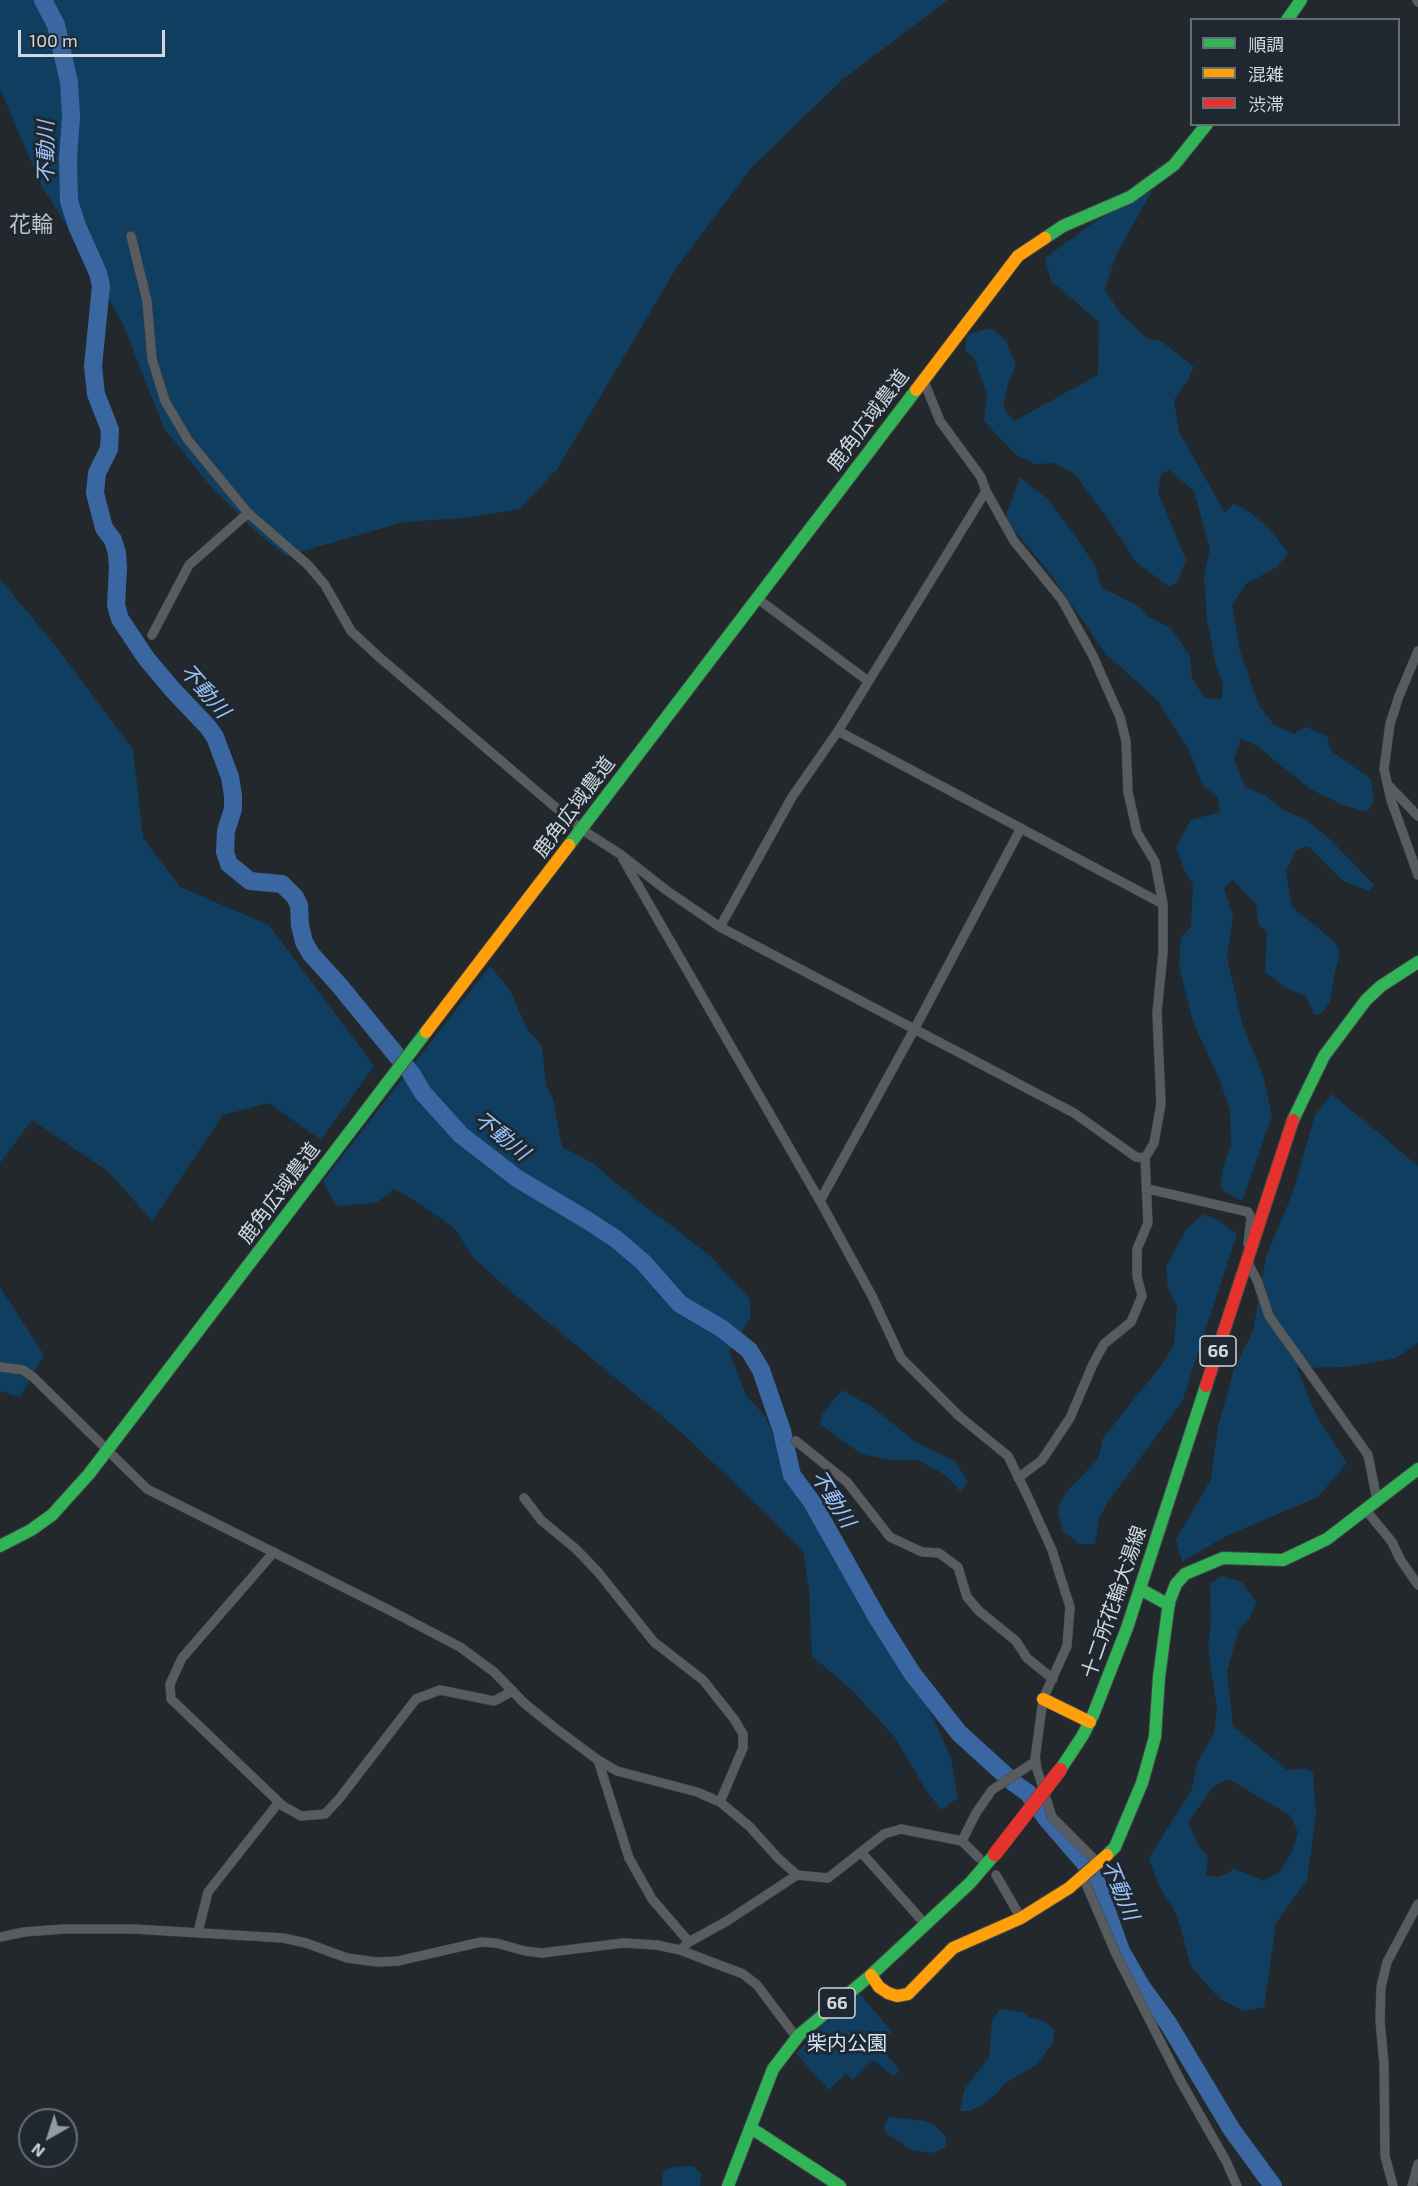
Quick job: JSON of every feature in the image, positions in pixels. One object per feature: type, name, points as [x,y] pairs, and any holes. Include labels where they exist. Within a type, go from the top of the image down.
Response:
[{"type":"street","points":[[1288,18],[1301,0]]},
{"type":"street","name":"鹿角広域農道","points":[[0,1546],[31,1530],[52,1515],[89,1474],[1018,256],[1064,226],[1130,197],[1174,165],[1205,126]]},
{"type":"street","points":[[131,237],[147,301],[152,359],[165,401],[188,440],[248,513],[308,565],[325,585],[351,631],[581,829],[620,854],[666,890],[720,927],[1074,1113],[1136,1157],[1145,1158]]},
{"type":"street","points":[[923,379],[940,421],[981,477],[986,491],[1014,541],[1062,600],[1093,656],[1120,717],[1126,741],[1128,792],[1137,832],[1155,862],[1163,904],[1163,952],[1158,982],[1157,1013],[1161,1104],[1154,1143],[1145,1158],[1148,1223],[1137,1249],[1137,1276],[1142,1296],[1131,1322],[1104,1344],[1070,1418],[1041,1460],[1018,1478]]},
{"type":"street","points":[[720,927],[792,797],[838,731],[986,491]]},
{"type":"street","points":[[152,635],[189,565],[248,513]]},
{"type":"street","points":[[758,599],[868,681]]},
{"type":"street","points":[[1418,651],[1390,724],[1384,768],[1391,800],[1418,875]]},
{"type":"street","points":[[838,731],[1163,904]]},
{"type":"street","points":[[1388,784],[1418,816]]},
{"type":"street","points":[[819,1201],[915,1028],[1021,828]]},
{"type":"street","points":[[620,854],[872,1296],[901,1358],[959,1416],[1008,1456],[1052,1550],[1070,1608],[1067,1646],[1043,1699],[1036,1761],[1052,1817],[1090,1870],[1121,1964],[1180,2080],[1226,2161],[1237,2186]]},
{"type":"street","name":"十二所花輪大湯線","points":[[728,2186],[773,2069],[797,2038],[871,1975],[970,1883],[1060,1770],[1090,1722],[1127,1628],[1292,1124],[1324,1056],[1366,1000],[1381,986],[1418,962]]},
{"type":"street","points":[[1148,1189],[1248,1212],[1251,1218],[1248,1244],[1249,1264],[1269,1316],[1368,1455],[1377,1500]]},
{"type":"street","points":[[0,1367],[23,1370],[33,1377],[147,1489],[460,1647],[494,1672],[524,1703],[598,1760],[617,1771],[697,1792],[720,1802],[749,1826],[797,1875],[828,1878],[884,1834],[901,1829],[962,1841],[979,1858]]},
{"type":"street","points":[[796,1441],[847,1482],[890,1537],[922,1552],[939,1553],[958,1567],[967,1597],[1016,1641],[1027,1658],[1053,1679]]},
{"type":"street","points":[[871,1975],[879,1987],[888,1993],[897,1996],[908,1994],[944,1956],[961,1943],[1021,1918],[1090,1870],[1115,1847],[1142,1783],[1155,1737],[1159,1677],[1169,1605],[1176,1584],[1185,1574],[1223,1558],[1283,1560],[1327,1539],[1418,1469]]},
{"type":"street","points":[[524,1498],[541,1520],[576,1549],[598,1572],[654,1642],[702,1680],[734,1719],[743,1734],[743,1748],[720,1802]]},
{"type":"street","points":[[1365,1509],[1392,1542],[1400,1559],[1418,1585]]},
{"type":"street","points":[[274,1552],[182,1658],[170,1684],[171,1699],[279,1802],[301,1816],[325,1814],[416,1699],[440,1690],[494,1701],[513,1691]]},
{"type":"street","points":[[1140,1588],[1169,1605]]},
{"type":"street","points":[[1043,1699],[1090,1722]]},
{"type":"street","points":[[598,1760],[629,1858],[652,1899],[689,1942]]},
{"type":"street","points":[[962,1841],[984,1799],[1003,1782],[1036,1761]]},
{"type":"street","points":[[198,1932],[208,1892],[279,1802]]},
{"type":"street","points":[[861,1852],[925,1924]]},
{"type":"street","points":[[680,1950],[689,1942],[727,1921],[797,1875]]},
{"type":"street","points":[[996,1875],[1021,1918]]},
{"type":"street","points":[[1393,2186],[1385,2156],[1381,1987],[1387,1962],[1418,1904]]},
{"type":"street","points":[[0,1937],[24,1932],[64,1929],[198,1932],[284,1938],[306,1943],[347,1958],[377,1962],[398,1961],[481,1942],[542,1953],[623,1943],[657,1945],[680,1950],[743,1974],[757,1985],[797,2038]]},
{"type":"street","points":[[751,2128],[792,2157],[840,2186]]},
{"type":"street","points":[[1412,2186],[1418,2164]]},
{"type":"green space","points":[[0,0],[948,0],[842,80],[753,166],[677,267],[558,468],[520,509],[465,518],[404,522],[286,556],[254,530],[207,482],[164,428],[123,324],[69,229],[42,187],[0,89]]},
{"type":"green space","points":[[1152,191],[1116,255],[1105,290],[1121,314],[1148,339],[1161,341],[1194,367],[1174,400],[1179,432],[1225,513],[1234,503],[1249,512],[1268,527],[1288,553],[1277,567],[1246,584],[1232,604],[1240,651],[1258,704],[1274,725],[1294,734],[1306,727],[1327,736],[1331,751],[1371,779],[1374,802],[1367,812],[1343,805],[1310,789],[1257,746],[1241,738],[1234,760],[1245,787],[1264,795],[1282,809],[1306,820],[1331,840],[1374,885],[1369,891],[1343,881],[1308,846],[1296,850],[1286,872],[1292,907],[1335,942],[1340,954],[1330,1002],[1321,1014],[1314,1015],[1306,996],[1286,988],[1265,972],[1267,932],[1258,924],[1256,904],[1233,880],[1224,888],[1233,917],[1227,957],[1242,1023],[1264,1079],[1272,1116],[1242,1201],[1225,1192],[1220,1185],[1231,1144],[1230,1110],[1219,1078],[1193,1022],[1179,966],[1181,937],[1191,926],[1193,884],[1185,872],[1176,847],[1191,820],[1220,812],[1218,798],[1202,784],[1190,752],[1158,701],[1105,653],[1052,576],[1005,519],[1020,477],[1048,499],[1094,563],[1101,587],[1138,606],[1149,617],[1170,628],[1190,656],[1192,679],[1205,698],[1222,699],[1223,683],[1215,662],[1207,619],[1204,576],[1210,549],[1194,491],[1169,470],[1161,475],[1158,492],[1186,560],[1177,583],[1168,586],[1136,562],[1076,475],[1054,463],[1035,464],[1016,455],[984,421],[987,395],[974,358],[965,351],[967,335],[990,328],[1006,340],[1016,365],[1008,384],[1003,407],[1014,421],[1098,375],[1099,322],[1051,281],[1045,258],[1097,220]]},
{"type":"green space","points":[[0,579],[59,650],[133,749],[143,838],[180,887],[269,925],[374,1066],[321,1140],[269,1103],[223,1115],[152,1221],[109,1172],[32,1120],[0,1163]]},
{"type":"green space","points":[[490,966],[510,990],[527,1029],[542,1046],[546,1085],[553,1099],[562,1147],[591,1162],[711,1257],[750,1299],[750,1319],[729,1351],[746,1395],[765,1416],[788,1470],[933,1717],[951,1758],[958,1798],[941,1810],[924,1787],[896,1739],[854,1692],[812,1656],[809,1589],[803,1551],[769,1516],[681,1432],[509,1290],[473,1257],[454,1228],[419,1203],[394,1189],[376,1203],[336,1206],[323,1181]]},
{"type":"green space","points":[[1332,1094],[1418,1166],[1418,1343],[1396,1358],[1346,1367],[1297,1368],[1317,1417],[1347,1463],[1318,1497],[1226,1536],[1182,1562],[1176,1540],[1211,1479],[1218,1426],[1234,1369],[1253,1331],[1266,1257],[1293,1192],[1315,1115]]},
{"type":"green space","points":[[1204,1214],[1218,1220],[1237,1234],[1182,1402],[1107,1503],[1099,1519],[1095,1544],[1080,1544],[1063,1531],[1058,1513],[1060,1502],[1069,1489],[1098,1459],[1103,1438],[1163,1363],[1174,1345],[1177,1306],[1168,1289],[1166,1267],[1187,1228]]},
{"type":"green space","points":[[0,1287],[44,1355],[20,1397],[0,1391]]},
{"type":"green space","points":[[842,1390],[872,1407],[917,1443],[955,1461],[968,1482],[961,1492],[945,1475],[918,1460],[891,1460],[861,1454],[820,1424],[823,1413]]},
{"type":"green space","points":[[1221,1576],[1242,1582],[1257,1602],[1250,1618],[1239,1630],[1227,1671],[1233,1726],[1287,1770],[1306,1768],[1313,1773],[1316,1815],[1307,1880],[1276,1923],[1264,2007],[1244,2011],[1220,1999],[1191,1967],[1177,1915],[1158,1884],[1149,1858],[1192,1789],[1197,1763],[1214,1733],[1217,1710],[1208,1646],[1211,1623],[1210,1584]],"holes":[[[1229,1779],[1291,1816],[1298,1833],[1292,1852],[1280,1871],[1264,1881],[1234,1869],[1220,1877],[1206,1876],[1208,1857],[1198,1845],[1188,1822],[1214,1786]]]},
{"type":"green space","name":"柴内公園","points":[[860,1994],[892,2032],[878,2044],[900,2071],[893,2076],[873,2060],[853,2080],[846,2073],[829,2090],[796,2054],[821,2025]]},
{"type":"green space","points":[[1000,2009],[1023,2012],[1029,2017],[1045,2021],[1054,2030],[1053,2043],[1036,2065],[1004,2084],[998,2093],[982,2105],[970,2111],[960,2111],[964,2090],[989,2057],[992,2020]]},
{"type":"green space","points":[[889,2117],[924,2121],[935,2125],[945,2136],[947,2146],[933,2153],[911,2150],[886,2133],[884,2126]]},
{"type":"green space","points":[[693,2166],[701,2173],[700,2186],[662,2186],[663,2172],[671,2167]]},
{"type":"waterway","name":"不動川","points":[[43,0],[56,25],[69,82],[71,116],[68,159],[69,201],[101,286],[93,366],[96,394],[110,430],[109,449],[97,473],[95,493],[104,528],[113,540],[117,553],[116,605],[120,619],[146,658],[215,737],[230,777],[233,796],[233,809],[226,831],[225,852],[229,864],[250,881],[282,884],[295,897],[299,905],[304,942],[311,954],[411,1073],[423,1093],[461,1135],[518,1179],[616,1239],[643,1262],[680,1304],[721,1328],[749,1350],[761,1370],[782,1431],[792,1475],[812,1502],[878,1619],[912,1673],[959,1733],[1028,1793],[1084,1862],[1096,1881],[1121,1951],[1141,1986],[1168,2023],[1232,2130],[1273,2186]]},
{"type":"traffic: fast","points":[[1288,18],[1301,0]]},
{"type":"traffic: fast","points":[[1045,238],[1063,226],[1130,197],[1174,165],[1205,126]]},
{"type":"traffic: fast","points":[[569,845],[916,390]]},
{"type":"traffic: fast","points":[[1293,1120],[1324,1056],[1366,1000],[1381,986],[1418,962]]},
{"type":"traffic: fast","points":[[0,1546],[31,1530],[52,1515],[89,1474],[426,1032]]},
{"type":"traffic: fast","points":[[1060,1770],[1093,1715],[1127,1628],[1206,1386]]},
{"type":"traffic: fast","points":[[1107,1855],[1115,1847],[1142,1783],[1155,1737],[1159,1677],[1169,1602],[1176,1584],[1185,1574],[1223,1558],[1283,1560],[1327,1539],[1418,1469]]},
{"type":"traffic: fast","points":[[1140,1589],[1169,1605]]},
{"type":"traffic: fast","points":[[728,2186],[773,2069],[799,2035],[871,1975],[970,1883],[995,1854]]},
{"type":"traffic: fast","points":[[751,2128],[840,2186]]},
{"type":"traffic: slow","points":[[916,390],[1018,256],[1045,238]]},
{"type":"traffic: slow","points":[[426,1032],[569,845]]},
{"type":"traffic: slow","points":[[1043,1699],[1090,1722]]},
{"type":"traffic: slow","points":[[871,1975],[879,1987],[888,1993],[897,1996],[908,1994],[953,1948],[1021,1918],[1069,1888],[1107,1855]]},
{"type":"traffic: jam","points":[[1206,1386],[1293,1120]]},
{"type":"traffic: jam","points":[[995,1854],[1060,1770]]},
{"type":"district","name":"花輪","points":[[31,225]]}]
